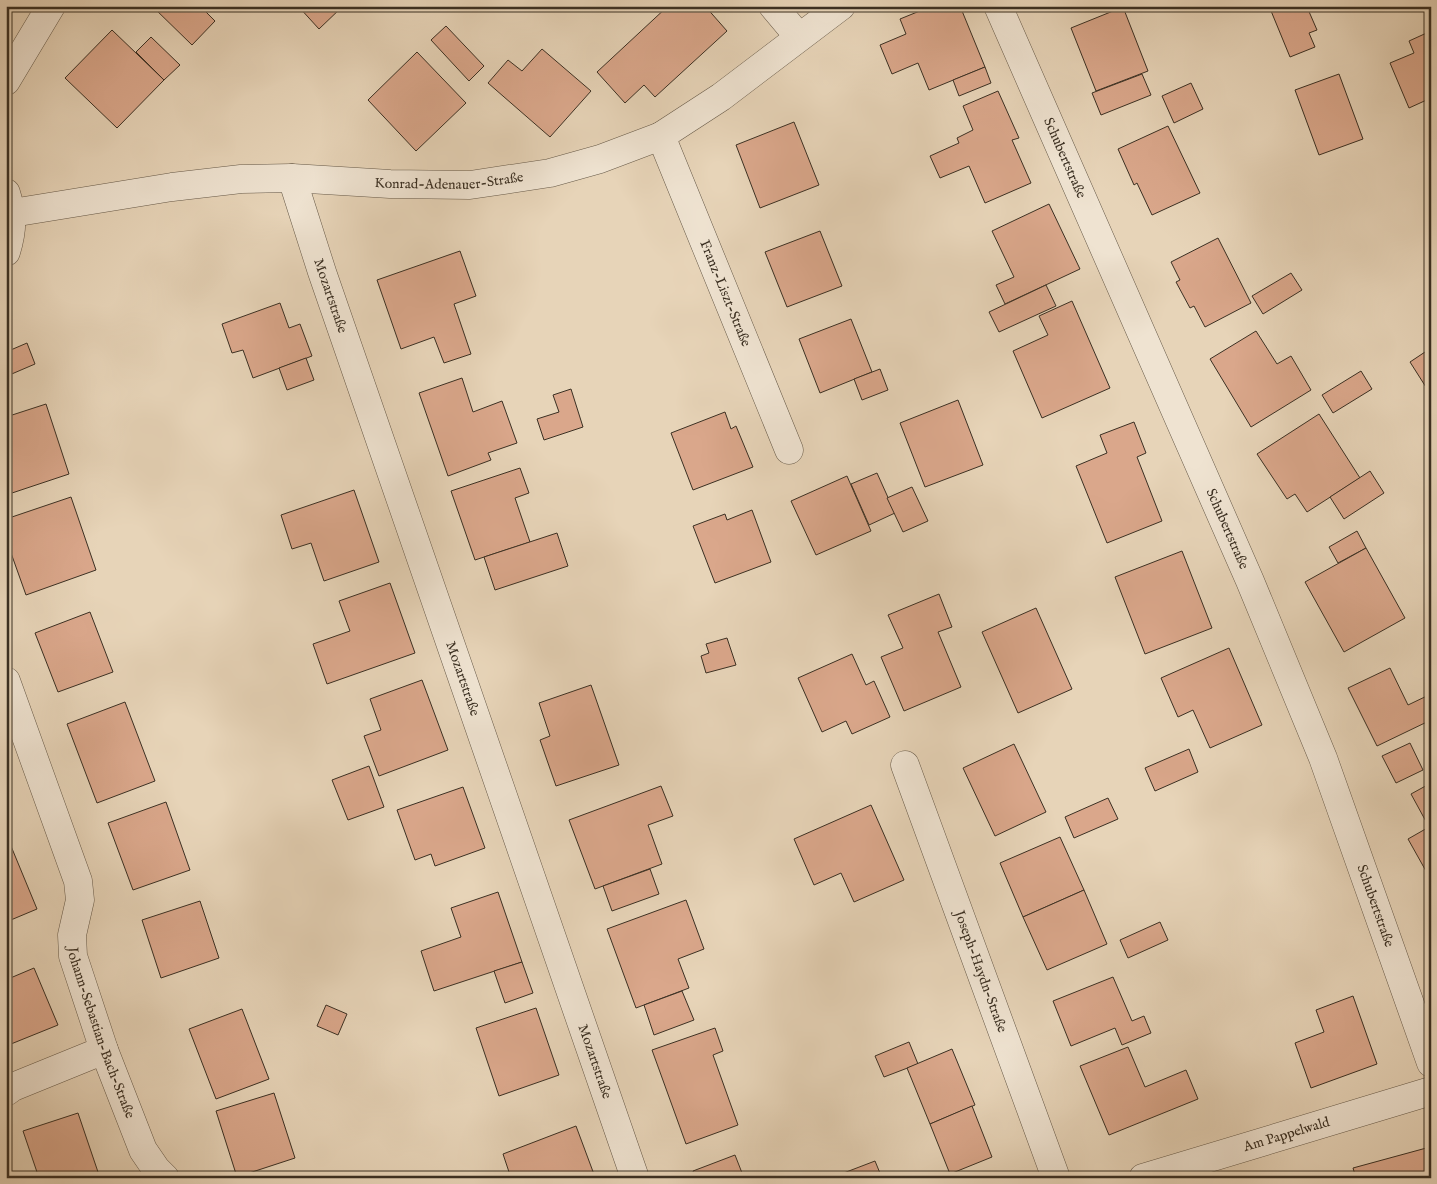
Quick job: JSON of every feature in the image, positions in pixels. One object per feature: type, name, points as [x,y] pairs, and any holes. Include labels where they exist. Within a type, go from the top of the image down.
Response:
[{"type":"street","points":[[6,81],[51,6]]},
{"type":"street","points":[[773,6],[800,38]]},
{"type":"street","name":"Konrad-Adenauer-Straße","points":[[9,203],[241,179],[292,178],[390,184],[470,185],[550,173],[600,159],[661,136],[721,97],[841,6]]},
{"type":"street","name":"Schubertstraße","points":[[998,6],[1250,581],[1323,758],[1431,1063]]},
{"type":"street","name":"Franz-Liszt-Straße","points":[[661,136],[789,450]]},
{"type":"street","name":"Mozartstraße","points":[[292,178],[322,272],[635,1178]]},
{"type":"street","points":[[6,252],[12,233],[9,203]]},
{"type":"street","name":"Johann-Sebastian-Bach-Straße","points":[[6,682],[78,881],[80,900],[72,935],[73,956],[104,1050],[143,1150],[165,1178]]},
{"type":"street","name":"Joseph-Haydn-Straße","points":[[905,765],[1056,1178]]},
{"type":"street","points":[[6,1092],[13,1087],[104,1050]]},
{"type":"street","name":"Am Pappelwald","points":[[1143,1178],[1431,1091]]},
{"type":"building","points":[[152,6],[210,6],[205,11],[215,21],[192,45]]},
{"type":"building","points":[[298,6],[343,6],[319,29]]},
{"type":"building","points":[[668,6],[705,6],[727,31],[655,97],[644,85],[625,103],[597,72]]},
{"type":"building","points":[[932,6],[960,6],[985,67],[929,90],[918,63],[892,74],[880,45],[906,34],[900,19]]},
{"type":"building","points":[[1269,6],[1308,6],[1317,30],[1309,33],[1315,47],[1290,57]]},
{"type":"building","points":[[1123,7],[1148,71],[1096,91],[1071,28]]},
{"type":"building","points":[[446,26],[484,66],[469,81],[431,40]]},
{"type":"building","points":[[112,30],[164,80],[117,128],[65,78]]},
{"type":"building","points":[[1431,31],[1431,98],[1409,108],[1390,63],[1414,53],[1409,41]]},
{"type":"building","points":[[151,37],[180,65],[164,80],[136,52]]},
{"type":"building","points":[[542,49],[591,91],[550,137],[488,83],[508,60],[522,71]]},
{"type":"building","points":[[417,52],[466,103],[416,151],[368,100]]},
{"type":"building","points":[[985,67],[991,83],[959,96],[953,80]]},
{"type":"building","points":[[1142,74],[1151,95],[1101,115],[1092,93]]},
{"type":"building","points":[[1339,74],[1363,139],[1319,155],[1295,90]]},
{"type":"building","points":[[1191,83],[1203,109],[1174,123],[1162,96]]},
{"type":"building","points":[[998,91],[1019,138],[1012,140],[1031,183],[985,203],[969,166],[940,178],[930,156],[959,143],[957,138],[973,130],[963,106]]},
{"type":"building","points":[[794,122],[819,185],[760,208],[736,145]]},
{"type":"building","points":[[1168,126],[1200,193],[1152,215],[1137,183],[1134,185],[1118,149]]},
{"type":"building","points":[[1049,204],[1080,269],[1005,304],[996,285],[1014,277],[992,231]]},
{"type":"building","points":[[820,231],[842,286],[787,307],[765,252]]},
{"type":"building","points":[[1218,238],[1251,303],[1205,327],[1194,306],[1190,308],[1176,282],[1180,280],[1171,262]]},
{"type":"building","points":[[460,251],[476,296],[454,304],[471,354],[444,363],[434,337],[401,349],[377,280]]},
{"type":"building","points":[[1291,273],[1302,290],[1263,314],[1252,296]]},
{"type":"building","points":[[1046,285],[1056,306],[999,332],[989,312]]},
{"type":"building","points":[[1072,301],[1110,388],[1042,418],[1013,351],[1048,335],[1039,316]]},
{"type":"building","points":[[280,303],[289,328],[300,324],[312,356],[253,378],[243,350],[232,353],[222,324]]},
{"type":"building","points":[[851,319],[872,372],[820,393],[799,339]]},
{"type":"building","points":[[1256,331],[1277,364],[1291,356],[1311,390],[1251,427],[1210,359]]},
{"type":"building","points":[[27,343],[35,364],[7,376],[6,352]]},
{"type":"building","points":[[1431,348],[1431,395],[1410,362]]},
{"type":"building","points":[[306,358],[314,380],[287,390],[279,368]]},
{"type":"building","points":[[880,369],[888,390],[862,400],[854,379]]},
{"type":"building","points":[[1361,371],[1372,389],[1333,413],[1322,395]]},
{"type":"building","points":[[462,378],[473,412],[502,401],[517,443],[488,453],[491,460],[448,476],[419,393]]},
{"type":"building","points":[[571,389],[583,427],[544,440],[537,419],[559,412],[553,395]]},
{"type":"building","points":[[958,400],[983,465],[925,487],[900,423]]},
{"type":"building","points":[[46,404],[69,474],[9,494],[6,484],[6,417]]},
{"type":"building","points":[[725,412],[731,429],[736,426],[753,467],[693,490],[671,433]]},
{"type":"building","points":[[1319,414],[1360,478],[1307,512],[1295,494],[1287,499],[1257,454]]},
{"type":"building","points":[[1134,422],[1146,453],[1137,457],[1162,521],[1107,543],[1076,466],[1107,453],[1100,435]]},
{"type":"building","points":[[520,468],[529,493],[515,498],[530,542],[475,560],[451,491]]},
{"type":"building","points":[[1370,471],[1384,493],[1344,519],[1330,497]]},
{"type":"building","points":[[877,473],[895,513],[869,525],[851,484]]},
{"type":"building","points":[[847,476],[871,531],[816,555],[791,501]]},
{"type":"building","points":[[912,487],[928,521],[903,532],[887,498]]},
{"type":"building","points":[[354,490],[379,562],[324,581],[311,543],[292,549],[281,515]]},
{"type":"building","points":[[71,497],[96,570],[26,595],[6,539],[6,519]]},
{"type":"building","points":[[752,510],[771,562],[715,583],[693,526],[725,514],[727,520]]},
{"type":"building","points":[[1357,531],[1366,548],[1338,563],[1329,547]]},
{"type":"building","points":[[557,533],[568,566],[495,590],[484,557]]},
{"type":"building","points":[[1366,548],[1405,618],[1344,652],[1305,582]]},
{"type":"building","points":[[1182,551],[1212,628],[1145,654],[1115,577]]},
{"type":"building","points":[[390,583],[415,653],[327,684],[313,644],[350,631],[339,601]]},
{"type":"building","points":[[939,594],[952,627],[938,632],[961,687],[904,711],[881,657],[903,648],[888,615]]},
{"type":"building","points":[[1036,608],[1072,689],[1018,713],[982,632]]},
{"type":"building","points":[[90,612],[113,672],[58,692],[35,633]]},
{"type":"building","points":[[727,638],[736,665],[706,673],[701,656],[709,653],[706,644]]},
{"type":"building","points":[[1229,648],[1262,725],[1210,748],[1193,710],[1178,717],[1161,678]]},
{"type":"building","points":[[852,654],[866,685],[874,681],[890,717],[852,734],[846,721],[822,732],[798,678]]},
{"type":"building","points":[[1390,668],[1408,705],[1431,694],[1431,720],[1377,746],[1348,688]]},
{"type":"building","points":[[422,680],[448,750],[379,776],[364,736],[381,730],[370,699]]},
{"type":"building","points":[[591,685],[619,765],[556,786],[540,740],[550,736],[539,703]]},
{"type":"building","points":[[125,702],[155,781],[97,803],[67,724]]},
{"type":"building","points":[[1410,743],[1423,770],[1396,783],[1382,756]]},
{"type":"building","points":[[1014,744],[1046,812],[995,836],[963,768]]},
{"type":"building","points":[[1189,749],[1198,772],[1155,791],[1145,768]]},
{"type":"building","points":[[369,766],[384,807],[348,820],[332,780]]},
{"type":"building","points":[[1431,783],[1431,880],[1408,839],[1429,827],[1411,794]]},
{"type":"building","points":[[661,786],[673,816],[648,825],[662,864],[595,889],[569,820]]},
{"type":"building","points":[[463,787],[485,848],[435,866],[431,854],[415,860],[397,810]]},
{"type":"building","points":[[1108,798],[1118,819],[1074,838],[1065,817]]},
{"type":"building","points":[[166,802],[190,870],[133,890],[108,823]]},
{"type":"building","points":[[871,805],[904,880],[854,902],[841,873],[814,885],[794,839]]},
{"type":"building","points":[[6,834],[37,909],[6,922]]},
{"type":"building","points":[[1060,837],[1084,890],[1023,917],[1000,863]]},
{"type":"building","points":[[650,869],[659,894],[612,911],[603,886]]},
{"type":"building","points":[[1084,890],[1107,944],[1047,970],[1023,917]]},
{"type":"building","points":[[498,892],[522,962],[434,991],[421,951],[461,937],[451,908]]},
{"type":"building","points":[[686,900],[704,949],[678,959],[689,988],[636,1008],[607,929]]},
{"type":"building","points":[[200,901],[219,958],[161,978],[142,920]]},
{"type":"building","points":[[1160,922],[1168,940],[1128,958],[1120,940]]},
{"type":"building","points":[[522,962],[533,993],[505,1003],[494,971]]},
{"type":"building","points":[[34,968],[58,1025],[6,1046],[6,988],[11,986],[8,979]]},
{"type":"building","points":[[1113,977],[1132,1021],[1144,1016],[1151,1033],[1122,1045],[1115,1028],[1071,1046],[1053,1001]]},
{"type":"building","points":[[682,991],[694,1020],[654,1035],[644,1005]]},
{"type":"building","points":[[1353,996],[1377,1064],[1311,1088],[1295,1043],[1324,1032],[1316,1010]]},
{"type":"building","points":[[326,1005],[347,1014],[338,1035],[317,1026]]},
{"type":"building","points":[[536,1008],[559,1075],[499,1096],[476,1028]]},
{"type":"building","points":[[242,1009],[269,1079],[216,1099],[189,1029]]},
{"type":"building","points":[[715,1028],[723,1051],[713,1055],[738,1125],[686,1144],[652,1050]]},
{"type":"building","points":[[909,1042],[918,1064],[884,1077],[875,1056]]},
{"type":"building","points":[[1128,1047],[1145,1087],[1186,1070],[1198,1099],[1109,1135],[1080,1066]]},
{"type":"building","points":[[952,1049],[975,1105],[930,1124],[907,1068]]},
{"type":"building","points":[[274,1093],[295,1158],[237,1177],[216,1111]]},
{"type":"building","points":[[972,1106],[992,1157],[950,1174],[930,1124]]},
{"type":"building","points":[[78,1113],[99,1175],[90,1178],[39,1178],[23,1131]]},
{"type":"building","points":[[576,1126],[595,1177],[511,1178],[503,1154]]},
{"type":"building","points":[[1430,1147],[1431,1178],[1356,1178],[1353,1168]]},
{"type":"building","points":[[735,1155],[744,1178],[695,1178],[693,1171]]},
{"type":"building","points":[[875,1161],[882,1178],[843,1178],[841,1174]]}]
